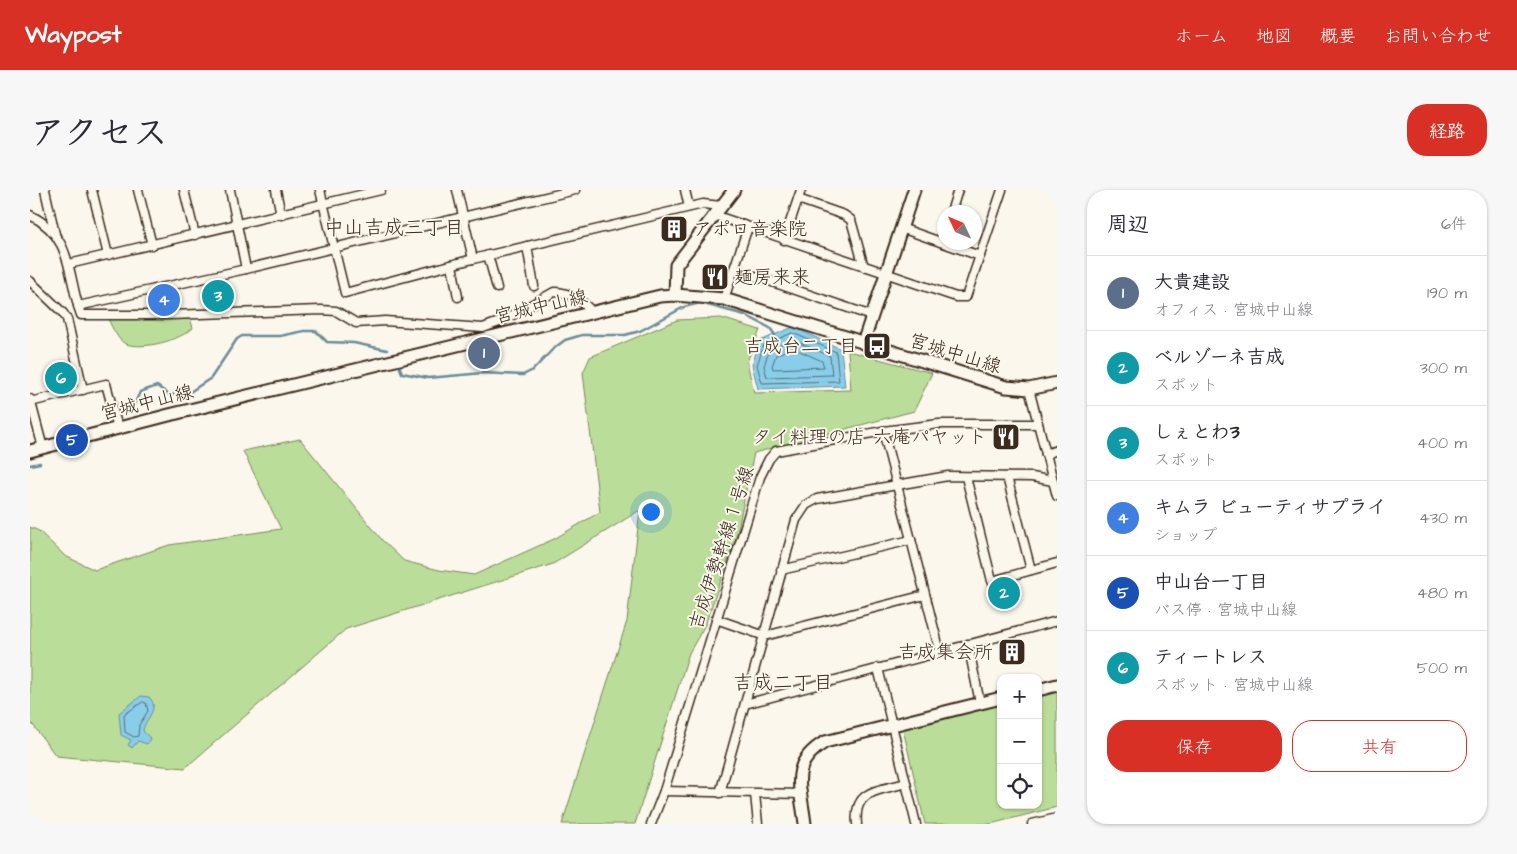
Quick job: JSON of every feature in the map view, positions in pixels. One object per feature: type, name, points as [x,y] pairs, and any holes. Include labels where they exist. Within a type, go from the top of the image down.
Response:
[{"type":"street","points":[[45,190],[55,234]]},
{"type":"street","points":[[92,190],[108,255]]},
{"type":"street","points":[[138,190],[152,245]]},
{"type":"street","points":[[184,190],[195,235]]},
{"type":"street","points":[[230,190],[246,269]]},
{"type":"street","points":[[276,190],[282,215]]},
{"type":"street","points":[[320,190],[345,292],[488,255],[703,204],[748,227],[956,297],[966,297],[1002,190]]},
{"type":"street","points":[[69,264],[282,215],[366,192],[381,190]]},
{"type":"street","points":[[457,190],[473,259]]},
{"type":"street","points":[[78,306],[246,269],[575,190]]},
{"type":"street","points":[[685,190],[689,207]]},
{"type":"street","points":[[675,295],[676,265],[734,190]]},
{"type":"street","points":[[784,240],[801,190]]},
{"type":"street","points":[[863,343],[914,190]]},
{"type":"street","points":[[953,205],[958,190]]},
{"type":"street","points":[[798,200],[851,220],[864,267]]},
{"type":"street","points":[[30,216],[41,221],[55,234],[65,250],[81,315],[169,315],[321,310],[336,311],[356,322],[385,321],[483,328],[502,320],[549,294],[563,292],[577,298],[593,313]]},
{"type":"street","points":[[724,299],[748,227]]},
{"type":"street","points":[[901,228],[937,241]]},
{"type":"street","points":[[527,246],[534,286]]},
{"type":"street","points":[[963,250],[980,256]]},
{"type":"street","points":[[488,255],[497,288]]},
{"type":"street","points":[[452,264],[458,297]]},
{"type":"street","points":[[734,269],[872,316]]},
{"type":"street","points":[[30,281],[63,312],[67,319],[83,390]]},
{"type":"street","name":"宮城中山線","points":[[30,451],[660,296],[675,295],[724,299],[1006,387],[1029,389],[1057,383]]},
{"type":"street","points":[[43,448],[30,401],[106,384],[118,428]]},
{"type":"street","points":[[1029,389],[1057,496]]},
{"type":"street","name":"吉成伊勢幹線１号線","points":[[651,824],[664,790],[760,477],[769,459],[776,451],[939,424],[1038,424]]},
{"type":"street","points":[[883,432],[940,652]]},
{"type":"street","points":[[1046,454],[1057,450]]},
{"type":"street","points":[[720,793],[765,636],[781,570],[798,516],[806,505],[817,499],[948,476],[1032,477],[1053,481]]},
{"type":"street","points":[[966,477],[992,581],[1057,563]]},
{"type":"street","points":[[1007,477],[1031,570]]},
{"type":"street","points":[[781,570],[911,540]]},
{"type":"street","points":[[716,620],[765,636],[925,596]]},
{"type":"street","points":[[745,704],[1057,621]]},
{"type":"street","points":[[968,644],[980,703]]},
{"type":"street","points":[[878,668],[916,824]]},
{"type":"street","points":[[1042,689],[1057,685]]},
{"type":"street","points":[[805,824],[799,774],[802,761],[810,751],[825,742],[997,699]]},
{"type":"street","points":[[857,824],[856,811],[858,803],[865,795],[906,783]]},
{"type":"street","points":[[664,790],[802,794]]},
{"type":"street","points":[[756,794],[758,824]]},
{"type":"street","points":[[1032,824],[1057,818]]},
{"type":"green space","points":[[190,318],[193,328],[187,332],[171,340],[142,346],[126,344],[120,340],[108,319]]},
{"type":"green space","points":[[721,318],[760,330],[747,362],[754,393],[851,390],[848,351],[932,373],[914,411],[754,453],[736,538],[705,625],[689,653],[635,824],[562,824],[627,621],[640,510],[553,564],[346,629],[185,768],[56,756],[30,721],[30,527],[39,531],[65,556],[95,570],[169,545],[281,529],[243,451],[300,439],[382,540],[404,561],[439,570],[474,575],[554,539],[600,512],[583,373],[590,357],[677,320]]},
{"type":"green space","points":[[1057,690],[1057,807],[990,824],[925,824],[903,729],[997,705],[997,809],[1042,809],[1042,694]]},
{"type":"water","points":[[793,327],[841,349],[845,386],[758,389],[752,365],[760,341]]},
{"type":"water","points":[[141,696],[149,697],[152,701],[153,710],[143,731],[150,738],[147,744],[138,741],[132,748],[128,745],[131,740],[121,735],[119,713]]},
{"type":"waterway","points":[[400,368],[402,373],[428,378],[483,373],[523,375],[533,370],[553,349],[565,340],[582,335],[625,335],[640,331],[684,307],[700,303],[745,315],[770,328],[775,335]]},
{"type":"waterway","points":[[132,409],[140,392],[157,386],[168,394],[184,396],[211,378],[237,339],[242,336],[280,336],[304,331],[316,331],[327,342],[354,343],[387,350]]},
{"type":"waterway","points":[[30,465],[40,463]]},
{"type":"place","name":"アポロ音楽院","points":[[674,229]]},
{"type":"place","name":"麺房来来","points":[[715,277]]},
{"type":"place","name":"しぇとわ3","points":[[218,296]]},
{"type":"place","name":"キムラ ビューティサプライ","points":[[164,300]]},
{"type":"place","name":"吉成台二丁目","points":[[877,346]]},
{"type":"place","name":"大貴建設","points":[[484,353]]},
{"type":"place","name":"ティートレス","points":[[61,378]]},
{"type":"place","name":"タイ料理の店 六庵パヤット","points":[[1006,437]]},
{"type":"place","name":"中山台一丁目","points":[[72,440]]},
{"type":"place","name":"ベルゾーネ吉成","points":[[1004,593]]},
{"type":"place","name":"吉成集会所","points":[[1012,652]]},
{"type":"district","name":"中山吉成三丁目","points":[[394,228]]},
{"type":"district","name":"吉成二丁目","points":[[783,683]]}]
